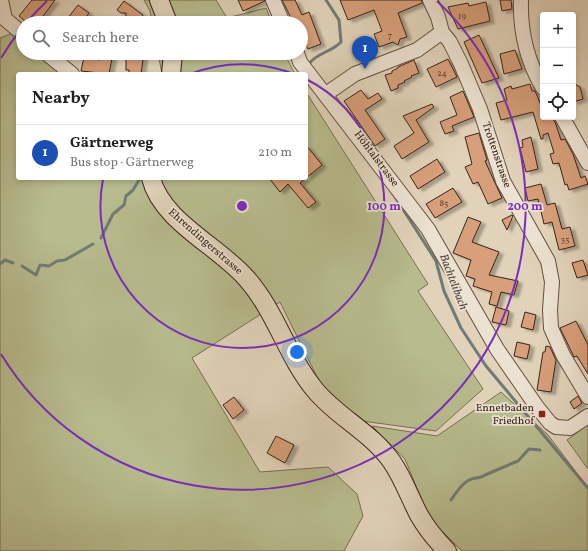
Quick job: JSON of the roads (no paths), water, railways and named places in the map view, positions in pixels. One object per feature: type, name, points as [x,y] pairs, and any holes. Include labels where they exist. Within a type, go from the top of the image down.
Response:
[{"type":"main road","points":[[159,0],[165,16]]},
{"type":"main road","points":[[171,72],[172,60]]},
{"type":"main road","name":"Ehrendingerstrasse","points":[[152,180],[157,193],[171,212],[226,257],[255,289],[266,305],[301,371],[326,402],[383,450],[400,474],[427,528],[447,551]]},
{"type":"street","points":[[1,0],[5,19],[16,28]]},
{"type":"street","points":[[273,0],[280,16]]},
{"type":"street","name":"Trottenstrasse","points":[[430,0],[438,17],[442,32],[450,42],[461,64],[480,109],[503,181],[520,214],[545,253],[552,282],[550,320],[553,336],[588,397]]},
{"type":"street","points":[[521,0],[521,21],[528,56],[541,84]]},
{"type":"street","points":[[326,94],[355,74],[417,50],[442,32]]},
{"type":"street","points":[[55,60],[70,72]]},
{"type":"street","name":"Höhtalstrasse","points":[[299,60],[428,229],[497,349],[537,408],[550,423],[556,427],[570,428],[588,416]]},
{"type":"street","points":[[564,120],[588,163]]},
{"type":"waterway","name":"Bachtelibach","points":[[309,64],[316,57],[341,42],[339,20],[326,0]]},
{"type":"waterway","points":[[101,238],[113,214],[124,205],[126,196],[133,190],[139,180]]},
{"type":"waterway","name":"Bachtelibach","points":[[392,192],[436,261],[444,291],[461,328],[486,366],[588,488]]},
{"type":"waterway","points":[[22,266],[36,275],[40,265],[49,266],[57,261],[65,260],[93,244]]},
{"type":"waterway","points":[[0,264],[5,260],[13,263]]},
{"type":"waterway","points":[[451,500],[461,486],[469,480],[481,477],[518,461],[529,449],[540,450]]},
{"type":"place","name":"Gärtnerweg","points":[[365,69]]},
{"type":"place","name":"Ennetbaden Friedhof","points":[[542,414]]}]
